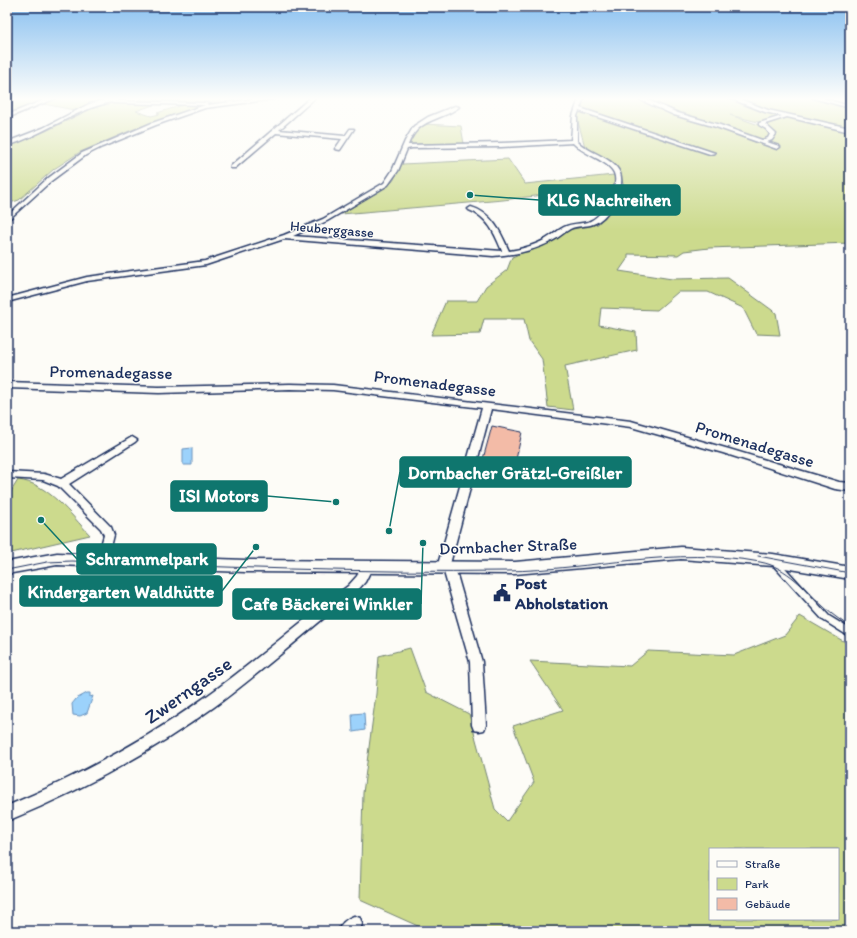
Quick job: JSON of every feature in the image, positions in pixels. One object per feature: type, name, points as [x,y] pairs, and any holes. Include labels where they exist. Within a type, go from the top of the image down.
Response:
[{"type":"main road","name":"Dornbacher Straße","points":[[7,568],[49,559],[245,566],[367,566],[446,568],[526,567],[681,553],[773,560],[850,573]]},
{"type":"street","points":[[7,219],[40,187],[87,152],[111,142]]},
{"type":"street","points":[[233,167],[262,142]]},
{"type":"street","points":[[338,149],[343,142]]},
{"type":"street","points":[[283,237],[325,220],[382,186],[391,178],[407,142]]},
{"type":"street","points":[[405,148],[411,146],[501,145],[548,142]]},
{"type":"street","name":"Heuberggasse","points":[[7,300],[87,279],[206,263],[283,237],[506,253],[539,244],[575,225],[594,221],[607,207],[617,192],[618,177],[614,169],[582,148],[576,142]]},
{"type":"street","points":[[678,142],[712,153]]},
{"type":"street","points":[[761,142],[777,148]]},
{"type":"street","points":[[471,209],[475,210],[491,224],[499,236],[506,253]]},
{"type":"street","name":"Promenadegasse","points":[[7,385],[172,390],[324,386],[584,417],[631,424],[726,450],[839,486],[850,487]]},
{"type":"street","points":[[479,725],[476,662],[446,568],[487,406]]},
{"type":"street","points":[[62,483],[132,440]]},
{"type":"street","points":[[7,474],[44,477],[62,483],[106,528],[109,534],[103,560]]},
{"type":"street","points":[[773,560],[826,618],[850,633]]},
{"type":"street","name":"Zwerngasse","points":[[7,814],[82,779],[133,751],[186,719],[237,681],[352,589],[361,579],[367,566]]},
{"type":"green space","points":[[18,142],[104,142],[80,152],[54,169],[19,200],[7,204],[7,146]]},
{"type":"green space","points":[[410,142],[464,142],[464,144],[409,144]]},
{"type":"green space","points":[[584,142],[850,142],[850,243],[709,248],[684,251],[678,255],[628,254],[628,258],[619,271],[672,279],[728,278],[776,313],[780,335],[756,334],[743,308],[708,292],[678,292],[657,310],[601,308],[599,325],[636,332],[637,350],[565,366],[573,410],[548,407],[542,359],[529,341],[524,319],[484,319],[480,334],[431,335],[446,301],[477,301],[486,286],[507,270],[512,257],[557,239],[568,230],[598,224],[614,203],[624,186],[621,178],[609,163],[585,147]]},
{"type":"green space","points":[[508,159],[525,184],[614,175],[617,180],[616,186],[503,200],[341,214],[389,185],[393,181],[402,164]]},
{"type":"green space","points":[[18,480],[29,482],[49,493],[90,535],[7,554],[7,498]]},
{"type":"green space","points":[[800,616],[850,645],[850,931],[429,931],[360,900],[363,793],[376,694],[379,656],[410,648],[426,692],[469,714],[495,809],[507,821],[534,782],[513,726],[563,710],[530,661],[630,666],[648,651],[734,655],[785,635]]},
{"type":"water","points":[[192,448],[192,465],[183,465],[183,449]]},
{"type":"water","points":[[90,693],[90,697],[93,696],[87,713],[80,716],[73,715],[72,704],[76,699]]},
{"type":"water","points":[[364,713],[365,730],[353,732],[352,714]]},
{"type":"building","points":[[492,426],[522,432],[515,464],[483,459]]},
{"type":"tram line","points":[[758,556],[850,573]]},
{"type":"tram line","points":[[7,570],[47,562],[72,561],[344,570],[507,571],[539,570],[665,558],[728,558],[760,562],[779,569],[795,580],[827,610],[850,627]]},
{"type":"place","name":"KLG Nachreihen","points":[[470,195]]},
{"type":"place","name":"ISI Motors","points":[[336,502]]},
{"type":"place","name":"Schrammelpark","points":[[41,520]]},
{"type":"place","name":"Dornbacher Grätzl-Greißler","points":[[389,531]]},
{"type":"place","name":"Cafe Bäckerei Winkler","points":[[423,543]]},
{"type":"place","name":"Kindergarten Waldhütte","points":[[256,547]]},
{"type":"place","name":"Post Abholstation","points":[[502,593]]}]
